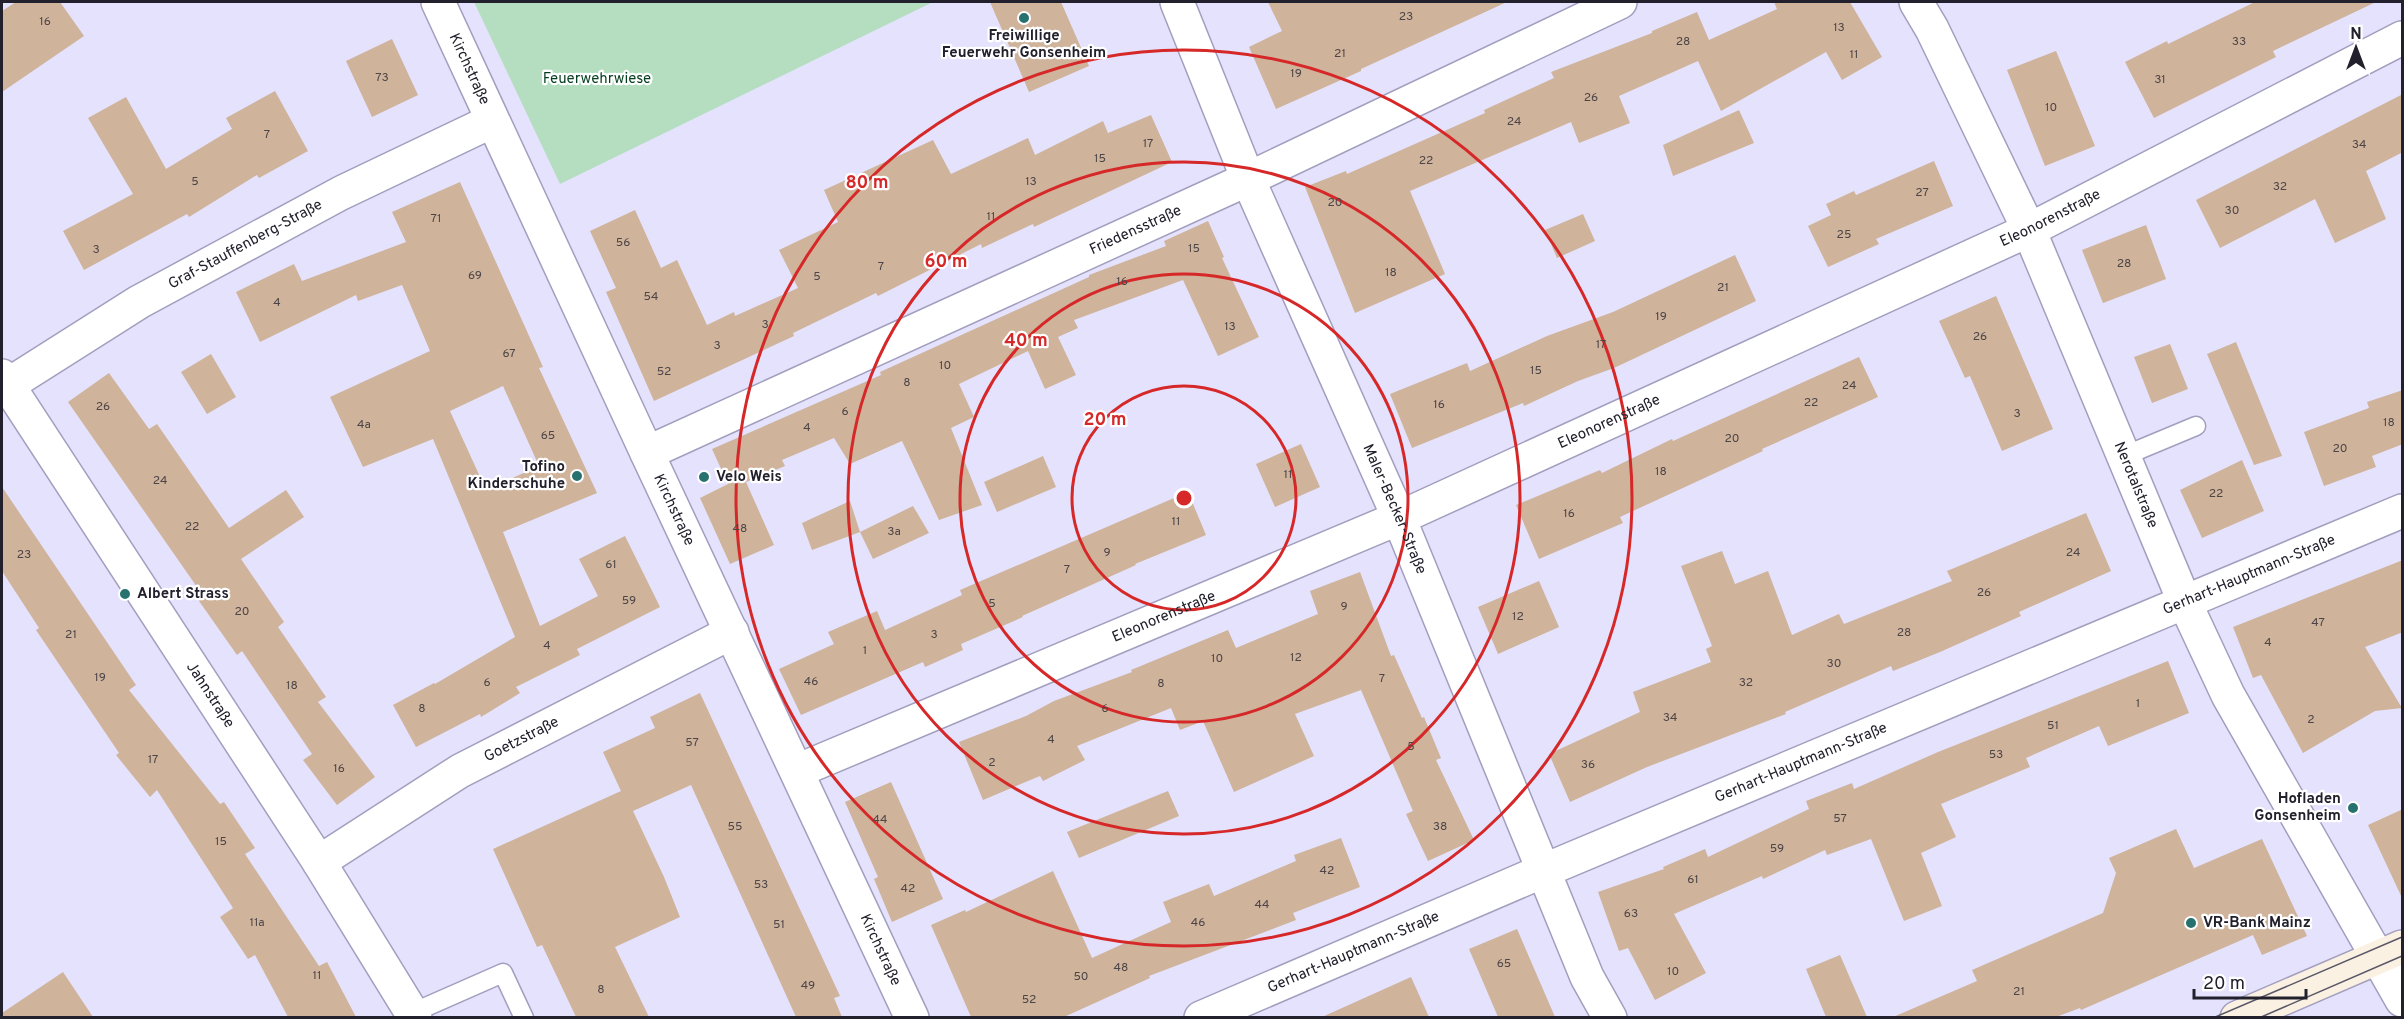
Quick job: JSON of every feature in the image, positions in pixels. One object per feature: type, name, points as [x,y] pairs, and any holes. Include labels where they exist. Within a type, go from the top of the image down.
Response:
[{"type":"main road","points":[[2237,1017],[2390,952]]},
{"type":"street","name":"Kirchstraße","points":[[438,2],[912,1017]]},
{"type":"street","name":"Maler-Becker-Straße","points":[[1177,2],[1248,179],[1399,519],[1587,977],[1610,1017]]},
{"type":"street","name":"Friedensstraße","points":[[647,453],[1248,179],[1620,2]]},
{"type":"street","name":"Nerotalstraße","points":[[1916,2],[1932,29],[2029,230],[2185,603],[2228,695],[2390,952],[2403,1000]]},
{"type":"street","name":"Eleonorenstraße","points":[[797,771],[1399,519],[2029,230],[2403,38]]},
{"type":"street","name":"Graf-Stauffenberg-Straße","points":[[5,381],[139,302],[341,193],[492,121]]},
{"type":"street","name":"Jahnstraße","points":[[5,381],[319,862],[413,1015]]},
{"type":"street","name":"Gerhart-Hauptmann-Straße","points":[[1201,1017],[1543,871],[2403,511]]},
{"type":"street","name":"Goetzstraße","points":[[319,862],[460,771],[732,632]]},
{"type":"lane","points":[[2124,456],[2196,426]]},
{"type":"lane","points":[[413,1015],[503,973],[524,1017]]},
{"type":"green space","name":"Feuerwehrwiese","points":[[474,2],[933,2],[560,184]]},
{"type":"building","points":[[16,2],[60,2],[84,36],[2,92],[2,11]]},
{"type":"building","points":[[990,2],[1061,2],[1089,66],[1029,92]]},
{"type":"building","points":[[1268,2],[1507,2],[1276,109],[1249,47],[1282,31]]},
{"type":"building","points":[[1774,2],[1850,2],[1882,57],[1842,80],[1826,52],[1721,111],[1698,61],[1619,96],[1630,123],[1579,143],[1571,122],[1410,191],[1445,274],[1355,313],[1305,187],[1346,171],[1347,174],[1485,113],[1484,110],[1554,78],[1551,72],[1652,33],[1652,31],[1697,12],[1709,40],[1777,9]]},
{"type":"building","points":[[2255,2],[2376,2],[2273,51],[2276,57],[2154,118],[2125,62]]},
{"type":"building","points":[[392,39],[418,95],[372,117],[346,61]]},
{"type":"building","points":[[2056,51],[2095,146],[2045,166],[2007,70]]},
{"type":"building","points":[[275,91],[308,151],[259,178],[257,175],[189,217],[187,214],[84,270],[63,231],[133,194],[88,118],[126,97],[166,169],[232,129],[226,118]]},
{"type":"building","points":[[2403,94],[2403,152],[2366,171],[2386,219],[2335,243],[2315,199],[2220,248],[2196,200]]},
{"type":"building","points":[[1739,110],[1754,143],[1673,176],[1663,145]]},
{"type":"building","points":[[1151,115],[1172,162],[1034,227],[1033,224],[982,248],[981,244],[878,296],[876,293],[793,333],[794,336],[654,401],[606,292],[616,288],[590,231],[635,210],[661,268],[677,260],[707,325],[734,312],[735,316],[798,288],[779,250],[838,222],[824,190],[933,140],[951,174],[1028,138],[1035,155],[1103,121],[1108,133]]},
{"type":"building","points":[[1934,161],[1953,206],[1876,239],[1879,244],[1828,267],[1808,226],[1831,215],[1826,204],[1854,191],[1856,195]]},
{"type":"building","points":[[460,182],[543,367],[539,368],[597,493],[503,532],[540,626],[598,596],[579,559],[625,536],[660,607],[577,649],[580,655],[516,687],[520,693],[481,717],[480,714],[416,747],[393,705],[435,684],[515,637],[433,439],[363,467],[330,397],[430,351],[402,285],[358,301],[356,295],[260,342],[236,292],[294,264],[302,281],[406,242],[392,212]],"holes":[[[503,386],[539,466],[486,490],[450,411]]]},
{"type":"building","points":[[1583,214],[1595,241],[1557,258],[1545,230]]},
{"type":"building","points":[[1208,221],[1224,257],[1222,258],[1259,337],[1218,356],[1183,280],[1074,320],[1078,328],[1058,337],[1076,375],[1045,389],[1028,351],[959,384],[974,417],[951,428],[982,505],[939,520],[902,441],[850,464],[834,438],[782,460],[785,466],[746,482],[774,545],[730,564],[700,498],[728,484],[712,449],[881,375],[880,372],[1089,277],[1089,275],[1166,246],[1164,241]]},
{"type":"building","points":[[2146,225],[2166,279],[2103,303],[2082,250]]},
{"type":"building","points":[[1735,255],[1756,301],[1614,368],[1578,381],[1524,406],[1523,403],[1412,448],[1390,394],[1467,363],[1470,371],[1547,336],[1613,312]]},
{"type":"building","points":[[1996,296],[2053,429],[2002,451],[1970,376],[1965,378],[1939,321]]},
{"type":"building","points":[[2236,342],[2282,456],[2254,465],[2207,354]]},
{"type":"building","points":[[2170,344],[2188,389],[2152,403],[2134,357]]},
{"type":"building","points":[[211,354],[236,397],[207,414],[181,372]]},
{"type":"building","points":[[1859,357],[1878,397],[1620,517],[1623,523],[1539,559],[1516,505],[1600,470],[1602,473],[1672,439],[1673,441]]},
{"type":"building","points":[[109,373],[149,429],[157,424],[229,528],[286,490],[304,517],[241,559],[284,622],[278,627],[326,697],[318,702],[375,777],[337,805],[303,760],[312,754],[242,651],[237,655],[199,601],[204,597],[68,402]]},
{"type":"building","points":[[2403,390],[2403,444],[2372,456],[2376,467],[2324,486],[2304,432],[2369,408],[2367,402]]},
{"type":"building","points":[[1301,444],[1320,487],[1275,507],[1256,464]]},
{"type":"building","points":[[1043,456],[1056,487],[997,512],[984,482]]},
{"type":"building","points":[[2242,460],[2264,511],[2202,538],[2180,490]]},
{"type":"building","points":[[2,487],[136,685],[129,690],[220,804],[224,802],[255,848],[245,854],[319,966],[327,962],[356,1017],[288,1017],[255,955],[248,959],[220,917],[233,908],[157,790],[150,797],[116,755],[119,753],[36,630],[39,628],[2,571]]},
{"type":"building","points":[[1188,492],[1206,535],[1135,564],[961,644],[963,650],[925,667],[923,662],[801,715],[779,669],[834,644],[828,632],[877,611],[885,630],[962,595],[960,590]]},
{"type":"building","points":[[850,501],[860,532],[812,550],[802,523]]},
{"type":"building","points":[[913,506],[929,533],[873,559],[860,532]]},
{"type":"building","points":[[2086,513],[2111,571],[2019,612],[2021,616],[1940,652],[1893,671],[1891,666],[1785,712],[1786,714],[1647,767],[1570,802],[1549,754],[1640,712],[1633,692],[1711,662],[1706,649],[1712,646],[1681,566],[1722,551],[1735,584],[1768,571],[1792,635],[1839,614],[1844,624],[1952,581],[1947,571]]},
{"type":"building","points":[[2403,560],[2403,632],[2365,647],[2402,708],[2375,711],[2303,753],[2261,675],[2253,678],[2233,627]]},
{"type":"building","points":[[1360,572],[1391,656],[1394,655],[1422,718],[1424,717],[1441,758],[1436,760],[1474,840],[1428,861],[1406,814],[1413,811],[1361,690],[1295,714],[1314,756],[1234,792],[1203,721],[1180,730],[1171,708],[1077,746],[1085,760],[1043,781],[1040,776],[983,800],[959,742],[1026,716],[1054,701],[1132,672],[1131,670],[1228,630],[1236,648],[1318,614],[1310,591]]},
{"type":"building","points":[[1539,581],[1559,627],[1498,654],[1478,607]]},
{"type":"building","points":[[2168,661],[2189,713],[2108,746],[2099,726],[2026,758],[2030,767],[1941,804],[1956,837],[1921,853],[1942,906],[1904,921],[1871,839],[1827,855],[1825,850],[1763,879],[1762,876],[1674,914],[1706,973],[1655,1000],[1628,948],[1619,951],[1598,892],[1664,869],[1663,867],[1705,849],[1708,857],[1809,809],[1806,801],[1852,783],[1854,789],[1938,752]]},
{"type":"building","points":[[700,693],[840,996],[834,998],[842,1017],[796,1017],[691,785],[633,811],[680,917],[615,947],[649,1017],[576,1017],[542,945],[537,947],[493,849],[621,791],[603,752],[655,728],[650,717]]},
{"type":"building","points":[[891,782],[943,899],[892,922],[874,879],[878,877],[845,802]]},
{"type":"building","points":[[1168,791],[1179,816],[1079,858],[1067,832]]},
{"type":"building","points":[[2403,809],[2403,900],[2368,825]]},
{"type":"building","name":"VR-Bank Mainz","points":[[2176,829],[2194,868],[2262,839],[2307,936],[2262,955],[2253,935],[2081,1010],[2080,1008],[2056,1017],[1893,1017],[1977,981],[1972,970],[2103,913],[2116,873],[2109,858]]},
{"type":"building","points":[[1341,838],[1360,887],[1293,913],[1296,920],[1149,976],[1150,978],[1064,1017],[971,1017],[931,925],[965,910],[966,912],[1053,871],[1092,958],[1171,922],[1163,902],[1209,884],[1214,896],[1296,861],[1294,855]]},
{"type":"building","points":[[1517,929],[1555,1017],[1498,1017],[1469,949]]},
{"type":"building","points":[[1840,955],[1867,1017],[1826,1017],[1806,969]]},
{"type":"building","points":[[63,972],[93,1017],[2,1017],[2,1013]]},
{"type":"building","points":[[1411,977],[1429,1017],[1322,1017]]},
{"type":"tram line","points":[[2213,1018],[2402,937]]},
{"type":"tram line","points":[[2259,1018],[2402,956]]},
{"type":"place","name":"Freiwillige Feuerwehr Gonsenheim","points":[[1024,18]]},
{"type":"place","name":"Tofino Kinderschuhe","points":[[577,476]]},
{"type":"place","name":"Velo Weis","points":[[704,477]]},
{"type":"place","name":"Albert Strass","points":[[125,594]]},
{"type":"place","name":"Hofladen Gonsenheim","points":[[2353,808]]},
{"type":"place","name":"VR-Bank Mainz","points":[[2191,923]]}]
